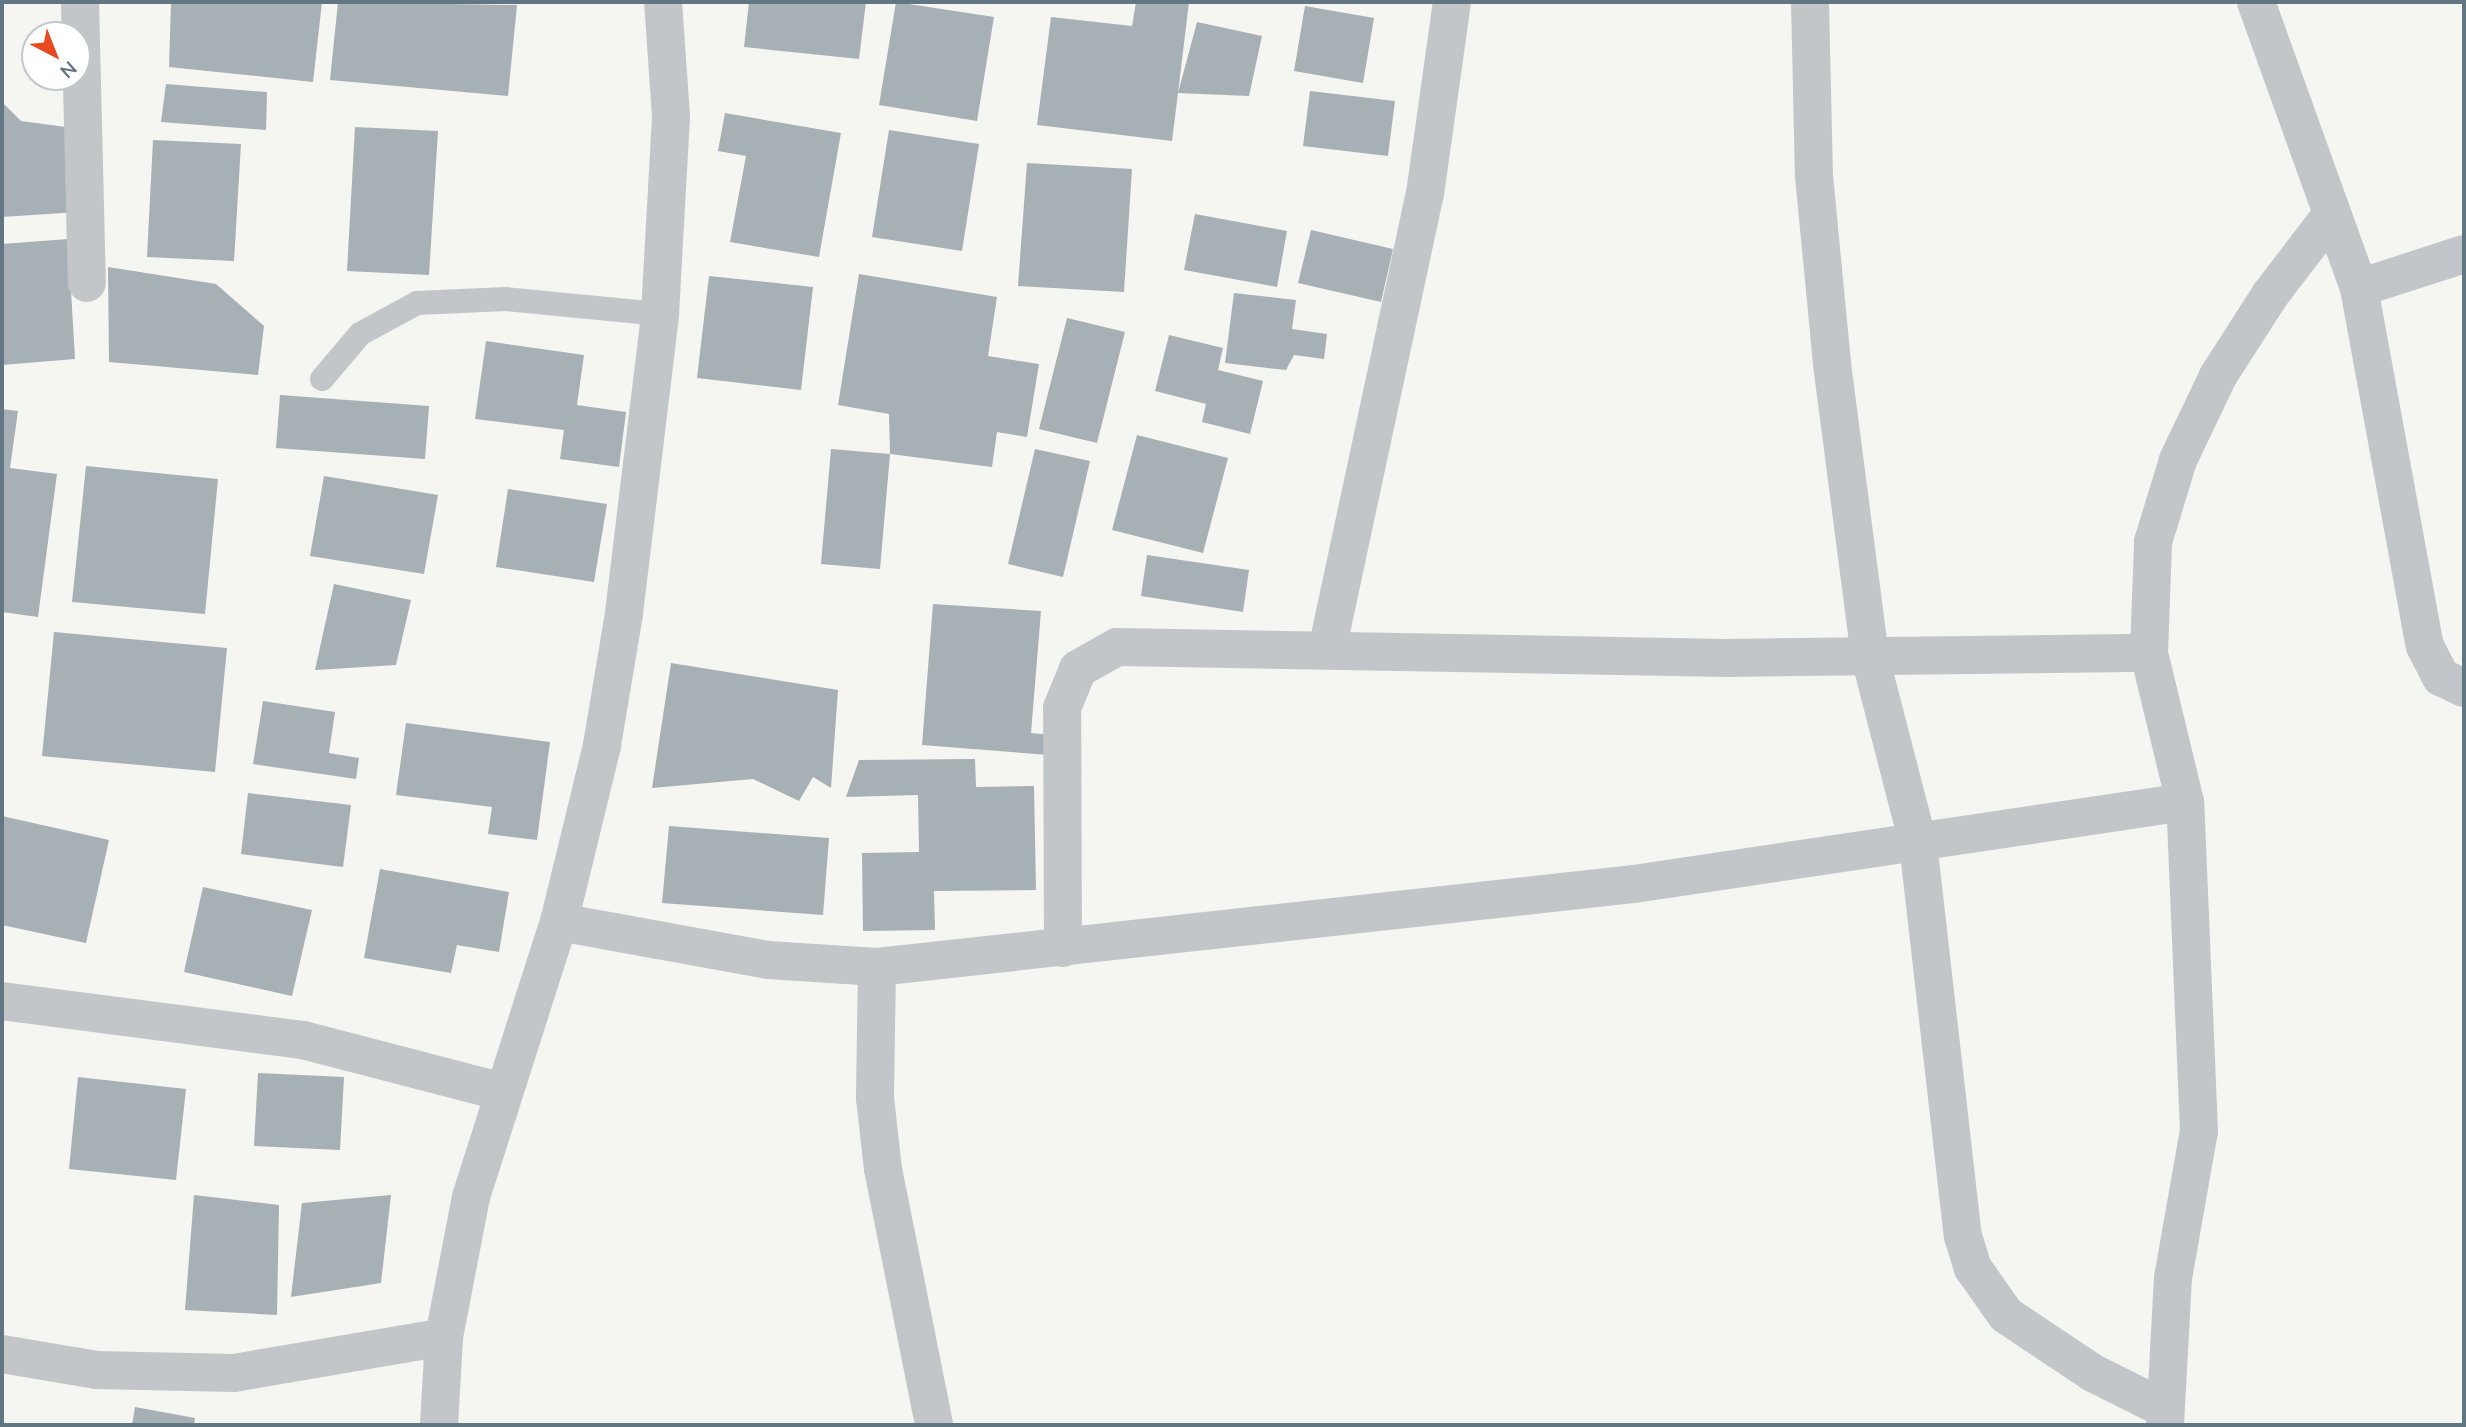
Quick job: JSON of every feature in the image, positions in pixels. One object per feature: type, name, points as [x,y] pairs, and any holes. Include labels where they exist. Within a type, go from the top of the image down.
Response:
[{"type":"street","points":[[80,2],[87,283]]},
{"type":"street","points":[[439,1425],[444,1337],[471,1197],[559,922],[602,745],[620,639],[660,314],[671,116],[663,2]]},
{"type":"street","points":[[1327,650],[1425,194],[1452,2]]},
{"type":"street","points":[[1810,2],[1814,176],[1832,364],[1870,657],[1918,843],[1963,1236],[1973,1268],[2006,1315],[2165,1417],[2173,1278],[2199,1131],[2185,802],[2149,653],[2153,542],[2178,460],[2218,376],[2270,295],[2332,214]]},
{"type":"street","points":[[2256,2],[2359,288],[2425,646],[2441,677],[2464,688]]},
{"type":"street","points":[[2359,288],[2464,254]]},
{"type":"street","points":[[1063,948],[1062,708],[1078,670],[1117,647],[1149,644],[1327,650],[1367,654],[1870,657],[2149,653]]},
{"type":"street","points":[[559,922],[768,961],[877,967],[1634,884],[2185,802]]},
{"type":"street","points":[[877,967],[875,1098],[883,1169],[934,1425]]},
{"type":"street","points":[[2,1002],[303,1040],[503,1093]]},
{"type":"street","points":[[2,1354],[97,1370],[234,1373],[444,1337]]},
{"type":"lane","points":[[322,379],[360,334],[417,303],[506,299],[660,314]]},
{"type":"building","points":[[171,2],[322,2],[313,82],[169,67]]},
{"type":"building","points":[[338,2],[517,5],[508,96],[330,80]]},
{"type":"building","points":[[749,2],[866,2],[859,59],[744,47]]},
{"type":"building","points":[[896,2],[994,17],[977,121],[879,105]]},
{"type":"building","points":[[1136,2],[1189,2],[1172,141],[1037,125],[1051,17],[1132,26]]},
{"type":"building","points":[[1305,6],[1374,18],[1363,83],[1294,71]]},
{"type":"building","points":[[1197,22],[1262,36],[1249,96],[1178,93]]},
{"type":"building","points":[[166,84],[267,92],[266,130],[161,122]]},
{"type":"building","points":[[1310,91],[1395,101],[1388,156],[1303,146]]},
{"type":"building","points":[[2,102],[21,121],[73,128],[78,212],[2,217]]},
{"type":"building","points":[[725,113],[841,133],[819,257],[730,242],[746,156],[718,151]]},
{"type":"building","points":[[355,127],[438,131],[429,275],[347,271]]},
{"type":"building","points":[[889,130],[979,144],[962,251],[872,237]]},
{"type":"building","points":[[153,140],[241,144],[234,261],[147,257]]},
{"type":"building","points":[[1027,163],[1132,169],[1124,292],[1018,286]]},
{"type":"building","points":[[1195,214],[1287,231],[1277,287],[1184,270]]},
{"type":"building","points":[[1311,230],[1393,249],[1381,302],[1298,283]]},
{"type":"building","points":[[68,239],[75,359],[2,365],[2,244]]},
{"type":"building","points":[[108,267],[216,284],[264,326],[258,375],[109,362]]},
{"type":"building","points":[[859,274],[997,297],[988,356],[1039,364],[1027,437],[997,432],[992,467],[890,454],[889,414],[838,405]]},
{"type":"building","points":[[709,276],[813,287],[801,390],[697,378]]},
{"type":"building","points":[[1234,293],[1296,300],[1292,329],[1327,334],[1324,359],[1294,355],[1286,370],[1225,363]]},
{"type":"building","points":[[1067,318],[1125,332],[1097,443],[1039,429]]},
{"type":"building","points":[[1169,335],[1223,348],[1218,370],[1263,381],[1250,434],[1202,422],[1206,404],[1155,391]]},
{"type":"building","points":[[486,341],[584,355],[577,405],[626,412],[619,467],[560,459],[564,430],[475,419]]},
{"type":"building","points":[[280,395],[429,406],[425,459],[276,448]]},
{"type":"building","points":[[2,409],[18,411],[10,468],[57,474],[38,617],[2,612]]},
{"type":"building","points":[[1137,435],[1228,458],[1203,553],[1112,530]]},
{"type":"building","points":[[831,449],[890,454],[880,569],[821,564]]},
{"type":"building","points":[[1035,449],[1090,461],[1063,577],[1008,564]]},
{"type":"building","points":[[86,466],[218,479],[205,614],[72,602]]},
{"type":"building","points":[[324,476],[438,495],[424,574],[310,556]]},
{"type":"building","points":[[508,489],[607,504],[594,582],[496,567]]},
{"type":"building","points":[[1147,555],[1249,570],[1243,612],[1141,596]]},
{"type":"building","points":[[334,584],[411,600],[396,665],[315,670]]},
{"type":"building","points":[[933,604],[1041,611],[1031,733],[1051,735],[1049,755],[922,745]]},
{"type":"building","points":[[54,632],[227,648],[215,772],[42,756]]},
{"type":"building","points":[[671,663],[838,690],[831,788],[813,777],[799,801],[753,779],[652,788]]},
{"type":"building","points":[[263,701],[335,712],[329,753],[359,758],[356,779],[253,764]]},
{"type":"building","points":[[406,723],[550,742],[537,840],[488,834],[492,807],[396,795]]},
{"type":"building","points":[[975,759],[976,787],[1034,786],[1036,890],[934,891],[935,930],[863,931],[862,853],[919,852],[918,795],[846,797],[859,760]]},
{"type":"building","points":[[248,793],[351,805],[343,867],[241,854]]},
{"type":"building","points":[[2,816],[109,840],[86,943],[2,925]]},
{"type":"building","points":[[669,826],[829,838],[823,915],[662,903]]},
{"type":"building","points":[[380,869],[509,892],[499,952],[457,945],[451,973],[364,958]]},
{"type":"building","points":[[203,887],[312,910],[292,996],[184,972]]},
{"type":"building","points":[[258,1073],[344,1077],[340,1150],[254,1146]]},
{"type":"building","points":[[78,1077],[186,1089],[176,1180],[69,1169]]},
{"type":"building","points":[[194,1195],[279,1205],[277,1315],[185,1310]]},
{"type":"building","points":[[391,1195],[381,1283],[291,1297],[302,1203]]},
{"type":"building","points":[[135,1407],[195,1418],[194,1425],[132,1425]]}]
